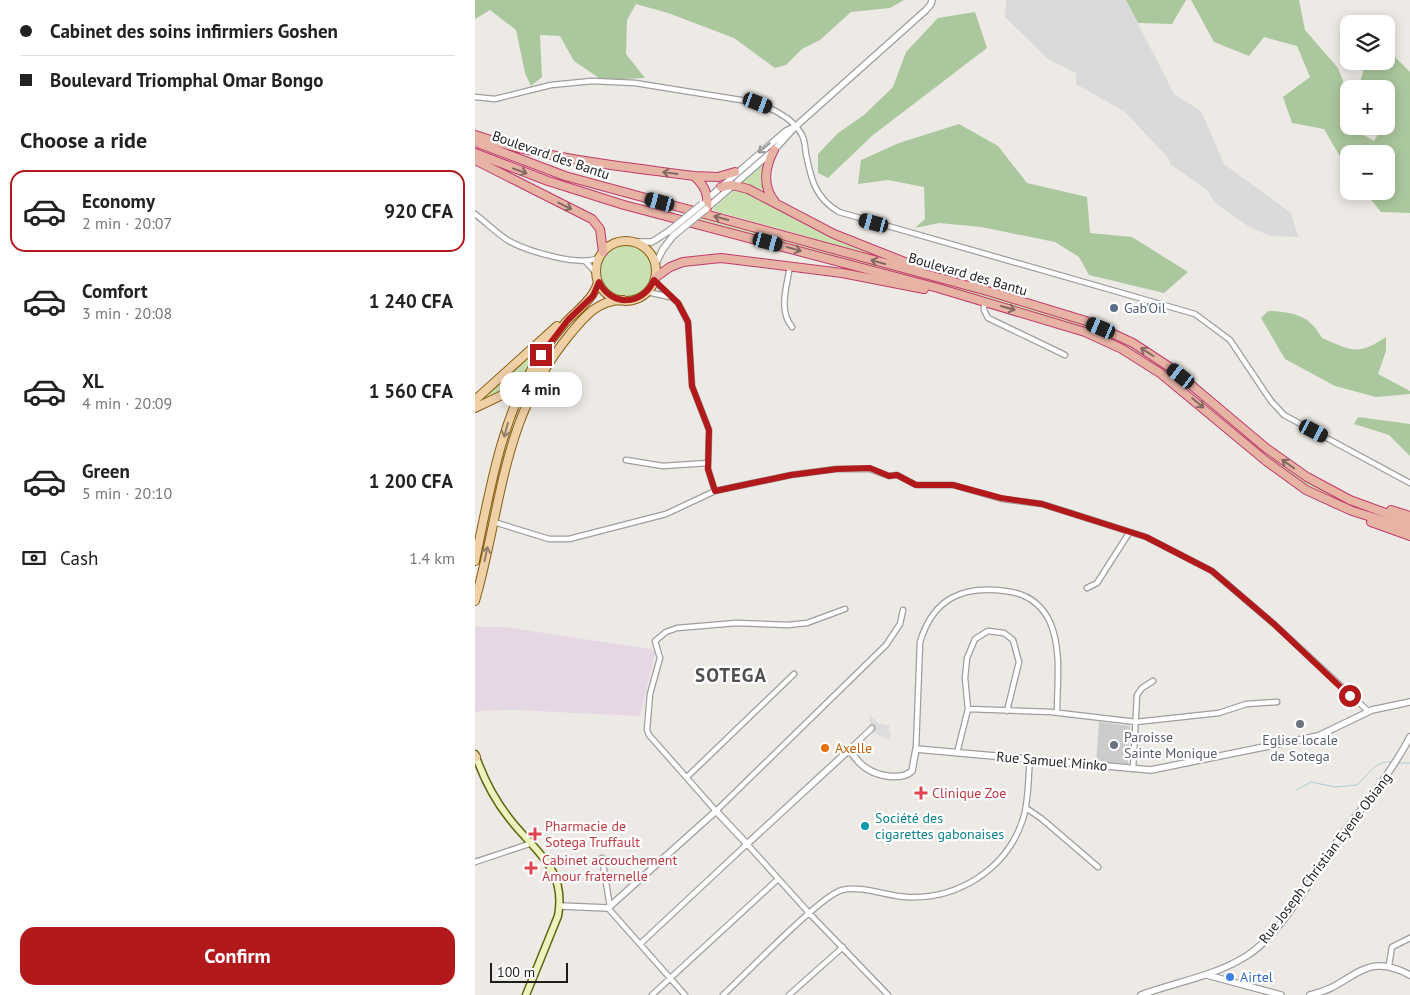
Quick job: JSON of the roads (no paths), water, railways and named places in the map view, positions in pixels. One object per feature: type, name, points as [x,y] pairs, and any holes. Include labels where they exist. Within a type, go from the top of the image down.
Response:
[{"type":"highway","points":[[475,135],[500,144],[550,155],[694,176],[717,177],[735,172]]},
{"type":"highway","name":"Boulevard des Bantu","points":[[475,142],[565,176],[991,292],[1086,321],[1133,343],[1171,368],[1266,448],[1312,481],[1350,500],[1410,522]]},
{"type":"highway","points":[[774,150],[766,174],[768,190],[776,204]]},
{"type":"highway","name":"Boulevard des Bantu","points":[[475,153],[548,181],[624,205],[984,301],[1085,332],[1143,361],[1188,394],[1266,461],[1306,490],[1352,511],[1410,529]]},
{"type":"highway","points":[[475,160],[592,219],[600,229],[601,255]]},
{"type":"highway","points":[[694,176],[709,198],[705,207]]},
{"type":"highway","points":[[721,187],[732,185],[748,189],[853,242],[991,292]]},
{"type":"highway","points":[[655,279],[673,266],[706,258],[843,272],[961,295]]},
{"type":"highway","points":[[1312,481],[1410,516]]},
{"type":"highway","points":[[1306,490],[1349,512],[1410,536]]},
{"type":"main road","points":[[475,400],[593,296],[601,255],[618,242],[632,242],[647,250],[655,265],[655,279],[647,292],[638,298],[610,301],[598,306],[567,338],[543,370],[524,408],[513,440],[492,522],[475,602]]},
{"type":"main road","points":[[598,278],[610,296],[623,300]]},
{"type":"main road","points":[[475,561],[505,431],[513,407],[523,385],[548,344],[584,304]]},
{"type":"main road","points":[[475,408],[523,385],[539,372],[558,345],[567,338]]},
{"type":"main road","points":[[475,756],[485,780],[501,807],[532,843],[553,872],[560,906],[555,926],[526,995]]},
{"type":"street","points":[[655,265],[663,249],[673,236],[774,150],[795,127],[933,2]]},
{"type":"street","points":[[475,97],[495,99],[573,82],[615,81],[758,103],[780,114],[802,135],[815,189],[823,200],[839,212],[1195,314],[1230,340],[1271,401],[1285,414],[1410,483]]},
{"type":"street","points":[[709,198],[735,172],[786,131],[795,127]]},
{"type":"street","points":[[632,242],[652,242],[705,207]]},
{"type":"street","points":[[475,214],[508,240],[519,246],[585,262],[601,255]]},
{"type":"street","points":[[585,262],[598,278]]},
{"type":"street","points":[[790,266],[784,311],[786,320],[792,327]]},
{"type":"street","points":[[655,279],[681,307],[688,322],[692,386],[709,430],[709,476],[715,491]]},
{"type":"street","points":[[647,292],[672,297]]},
{"type":"street","points":[[984,301],[984,310],[988,318],[1065,355]]},
{"type":"street","points":[[626,460],[663,466],[708,463]]},
{"type":"street","points":[[492,522],[549,539],[569,540],[666,514],[715,491],[791,475],[862,468],[879,471],[889,476],[897,475],[916,485],[953,485],[1001,498],[1042,504],[1146,537],[1212,571],[1260,611],[1368,711]]},
{"type":"street","points":[[1087,588],[1097,583],[1129,533]]},
{"type":"street","points":[[849,750],[868,770],[896,776],[905,776],[912,771],[916,749],[920,642],[924,628],[941,606],[965,591],[977,588],[1016,592],[1030,598],[1049,620],[1058,655],[1057,713]]},
{"type":"street","points":[[845,609],[807,623],[788,625],[736,623],[677,628],[666,632],[655,641],[660,658],[650,694],[647,730],[649,735],[716,810],[749,842],[809,914],[888,995]]},
{"type":"street","points":[[560,906],[609,908],[716,810],[886,645],[900,624],[903,610]]},
{"type":"street","points":[[957,752],[969,709],[965,678],[967,658],[975,639],[988,631],[1004,633],[1013,640],[1019,662],[1007,711]]},
{"type":"street","points":[[687,777],[794,674]]},
{"type":"street","points":[[1133,769],[1137,695],[1142,688],[1153,681]]},
{"type":"street","points":[[969,709],[1057,713],[1136,722],[1219,713],[1246,704],[1277,702]]},
{"type":"street","name":"Rue Samuel Minko","points":[[916,749],[1151,770],[1318,736],[1368,711],[1409,703]]},
{"type":"street","points":[[640,944],[872,728]]},
{"type":"street","name":"Rue Joseph Christian Eyene Obiang","points":[[1141,995],[1226,966],[1247,956],[1267,938],[1300,896],[1393,766],[1410,737]]},
{"type":"street","points":[[723,995],[809,914],[827,899],[843,890],[923,897],[947,893],[971,884],[997,864],[1014,841],[1026,808],[1030,759]]},
{"type":"street","points":[[1026,808],[1043,819],[1098,867]]},
{"type":"street","points":[[475,862],[532,843]]},
{"type":"street","points":[[603,858],[609,908],[685,995]]},
{"type":"street","points":[[652,995],[778,879]]},
{"type":"street","points":[[1389,965],[1392,948],[1410,938]]},
{"type":"street","points":[[789,995],[843,947]]},
{"type":"street","points":[[1310,995],[1330,989],[1364,969],[1376,965],[1389,965],[1410,975]]},
{"type":"street","points":[[1225,980],[1221,974],[1226,966]]},
{"type":"street","points":[[1202,975],[1281,995]]},
{"type":"waterway","points":[[1296,790],[1311,782],[1335,787],[1357,785],[1377,765],[1394,762]]},
{"type":"waterway","points":[[1398,763],[1410,763]]},
{"type":"place","name":"Gab’Oil","points":[[1114,308]]},
{"type":"place","name":"Eglise locale de Sotega","points":[[1300,724]]},
{"type":"place","name":"Paroisse Sainte Monique","points":[[1114,745]]},
{"type":"place","name":"Axelle","points":[[825,748]]},
{"type":"place","name":"Clinique Zoe","points":[[921,793]]},
{"type":"place","name":"Société des cigarettes gabonaises","points":[[865,826]]},
{"type":"place","name":"Pharmacie de Sotega Truffault","points":[[535,834]]},
{"type":"place","name":"Cabinet accouchement Amour fraternelle","points":[[531,868]]},
{"type":"place","name":"Airtel","points":[[1230,977]]},
{"type":"district","name":"SOTEGA","points":[[731,675]]}]
